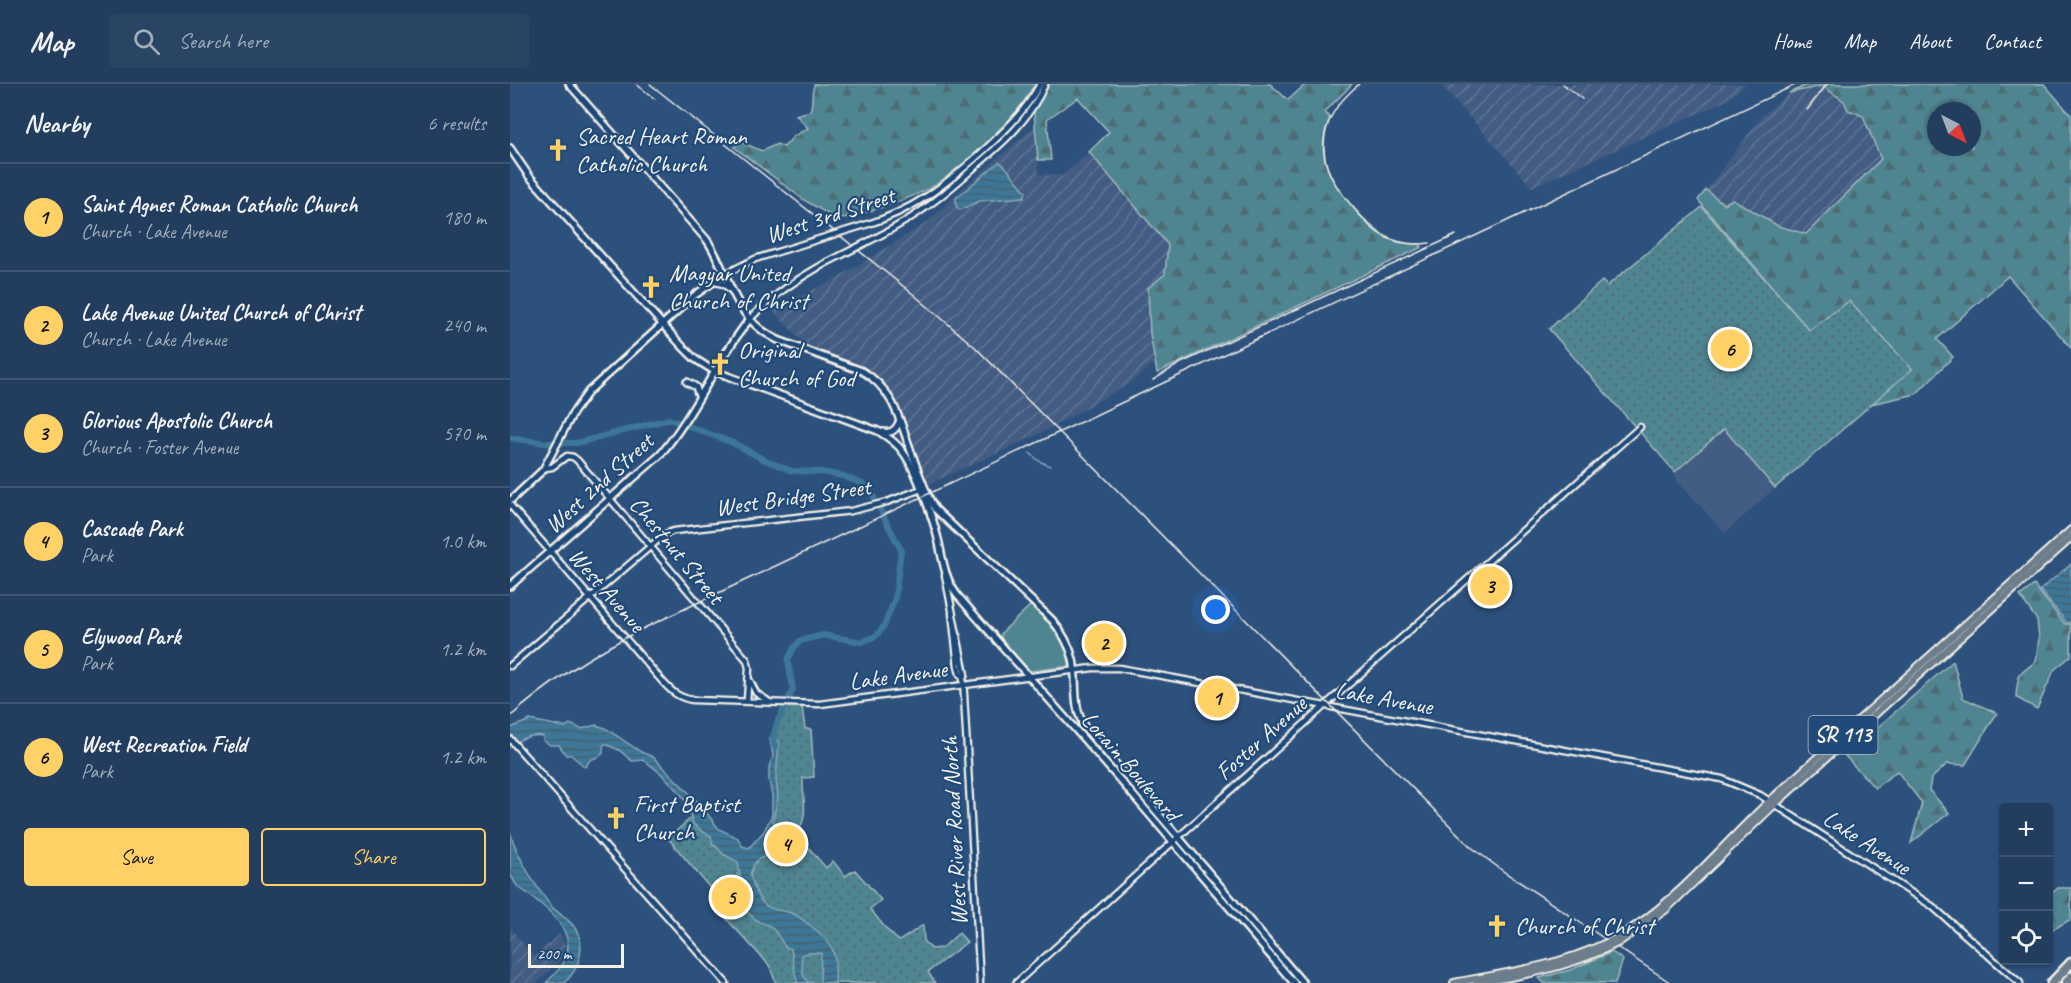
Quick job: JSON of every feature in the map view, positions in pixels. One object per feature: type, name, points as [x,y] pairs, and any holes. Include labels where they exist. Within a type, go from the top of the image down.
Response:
[{"type":"highway","points":[[2052,983],[2071,963]]},
{"type":"highway","points":[[2066,983],[2071,977]]},
{"type":"main road","points":[[569,84],[714,249],[731,290],[748,320],[778,340],[855,368],[872,378],[889,395],[908,441],[922,489],[932,504],[1052,620],[1069,646],[1074,670]]},
{"type":"main road","name":"West River Road North","points":[[510,148],[529,176],[688,353],[714,370],[878,431],[893,441],[905,454],[922,489],[935,529],[944,572]]},
{"type":"main road","name":"West 3rd Street","points":[[510,503],[544,468],[579,403],[589,391],[662,324],[713,281],[725,274]]},
{"type":"main road","points":[[713,281],[724,284],[731,290]]},
{"type":"main road","name":"West 2nd Street","points":[[510,586],[665,449],[732,341],[748,320]]},
{"type":"main road","points":[[687,382],[696,387],[699,396]]},
{"type":"main road","points":[[878,431],[885,433],[892,431],[900,419]]},
{"type":"main road","points":[[935,529],[939,521],[947,521]]},
{"type":"main road","name":"SR 113","points":[[1454,983],[1540,969],[1586,957],[1665,910],[1772,803],[2071,530]]},
{"type":"main road","name":"SR 113","points":[[1772,803],[2071,538]]},
{"type":"main road","name":"Lorain Boulevard","points":[[944,572],[957,595],[1303,983]]},
{"type":"main road","name":"Lorain Boulevard","points":[[1074,670],[1078,712],[1091,736],[1294,983]]},
{"type":"main road","name":"SR 113","points":[[1476,983],[1508,975]]},
{"type":"street","name":"West 3rd Street","points":[[725,274],[755,259],[895,215],[930,196],[1018,118],[1040,84]]},
{"type":"street","name":"West 2nd Street","points":[[748,320],[781,290],[826,263],[924,211],[998,147],[1022,123],[1037,102],[1045,84]]},
{"type":"street","name":"Foster Avenue","points":[[1016,983],[1640,427]]},
{"type":"street","name":"Chestnut Street","points":[[544,468],[553,466],[565,457],[573,457],[747,660],[747,701]]},
{"type":"street","name":"West Bridge Street","points":[[649,546],[665,534],[674,531],[843,512],[887,502],[922,489]]},
{"type":"street","name":"West Avenue","points":[[510,503],[663,682],[678,696]]},
{"type":"street","points":[[510,666],[649,546]]},
{"type":"street","name":"West River Road North","points":[[944,572],[952,612],[958,666],[964,684],[980,983]]},
{"type":"street","name":"Lake Avenue","points":[[678,696],[689,699],[820,704],[1074,670],[1119,668],[1722,780],[1749,789],[1932,906],[2020,983]]},
{"type":"street","points":[[748,679],[756,693],[770,702]]},
{"type":"street","points":[[510,739],[726,983]]},
{"type":"shaded area","points":[[1440,84],[1746,84],[1728,100],[1532,187]]},
{"type":"shaded area","points":[[1822,86],[1845,101],[1855,114],[1863,116],[1881,159],[1806,234],[1778,226],[1734,199],[1724,204],[1706,190],[1763,115],[1789,93]]},
{"type":"shaded area","points":[[1035,126],[1039,174],[1063,176],[1089,152],[1168,245],[1165,274],[1150,334],[1155,363],[1127,385],[1045,431],[927,485],[903,413],[893,394],[881,380],[866,369],[809,348],[771,309],[834,280],[929,221],[964,187]]},
{"type":"shaded area","points":[[999,162],[1026,192],[1024,197],[979,201],[960,210],[956,206],[956,198]]},
{"type":"shaded area","points":[[1724,429],[1775,488],[1725,533],[1677,481],[1675,472]]},
{"type":"shaded area","points":[[2071,564],[2071,622],[2067,623],[2040,590]]},
{"type":"shaded area","points":[[530,720],[565,727],[570,724],[581,729],[596,725],[605,728],[641,752],[653,757],[699,803],[719,829],[738,838],[742,846],[749,848],[764,831],[772,815],[769,767],[773,756],[770,739],[779,741],[776,779],[778,797],[773,819],[776,834],[774,850],[754,864],[750,875],[757,895],[765,905],[796,915],[830,944],[835,964],[835,983],[820,983],[821,953],[807,953],[801,955],[803,975],[809,983],[798,983],[791,949],[785,947],[771,927],[753,917],[741,901],[736,881],[737,874],[740,876],[738,862],[723,854],[715,845],[713,846],[711,836],[696,827],[681,794],[659,772],[643,760],[632,761],[619,750],[605,744],[603,753],[590,760],[585,767],[571,755],[566,755],[559,745],[550,745],[543,740],[543,736],[525,738],[510,747],[510,728]]},
{"type":"shaded area","points":[[510,832],[522,861],[539,889],[551,906],[573,925],[579,935],[580,957],[574,971],[564,983],[546,983],[564,962],[568,950],[567,938],[555,918],[546,908],[517,886],[510,874]]},
{"type":"shaded area","points":[[510,928],[534,956],[560,934],[565,944],[561,959],[537,983],[510,983]]},
{"type":"green space","points":[[815,84],[1270,84],[1288,100],[1306,84],[1352,84],[1325,112],[1330,118],[1324,144],[1331,176],[1344,197],[1375,229],[1391,239],[1409,244],[1420,244],[1422,247],[1157,373],[1150,334],[1148,288],[1165,274],[1168,245],[1089,152],[1109,132],[1078,98],[1047,119],[1051,160],[1038,160],[1032,88],[1017,111],[987,144],[942,181],[899,202],[838,220],[804,200],[734,147],[741,142],[762,151],[777,144],[784,147],[794,136],[808,128],[796,115],[810,111]]},
{"type":"green space","points":[[1809,84],[2044,84],[2071,115],[2071,348],[2008,276],[1937,339],[1953,357],[1916,394],[1871,404],[1912,369],[1809,330],[1698,200],[1706,190],[1724,204],[1733,199],[1778,226],[1806,234],[1881,159],[1863,116],[1848,110],[1844,101],[1822,86],[1789,93]]},
{"type":"green space","points":[[1702,207],[1809,330],[1849,301],[1912,369],[1775,488],[1724,429],[1675,472],[1549,329],[1602,281],[1607,286]]},
{"type":"green space","points":[[2034,585],[2065,624],[2071,624],[2071,656],[2054,670],[2037,709],[2017,698],[2016,694],[2019,675],[2036,661],[2039,638],[2037,620],[2020,596]]},
{"type":"green space","points":[[1031,605],[1045,617],[1062,638],[1069,655],[1070,666],[1030,671],[1001,639],[1001,633]]},
{"type":"green space","points":[[1953,661],[1963,698],[1997,713],[1965,765],[1947,764],[1931,779],[1929,790],[1949,813],[1911,843],[1922,803],[1897,771],[1875,788],[1845,756]]},
{"type":"green space","points":[[802,706],[805,729],[811,729],[814,777],[803,778],[804,812],[797,834],[826,868],[833,861],[845,876],[855,870],[881,900],[870,909],[899,941],[923,925],[924,942],[932,949],[942,948],[959,933],[967,942],[928,972],[935,983],[776,983],[769,965],[709,900],[715,894],[668,838],[698,812],[747,859],[770,834],[775,796],[773,737],[778,720],[785,707]]},
{"type":"green space","points":[[2058,888],[2071,888],[2071,919],[2053,930],[2053,911],[2053,892]]},
{"type":"green space","points":[[1612,952],[1623,960],[1615,983],[1544,983],[1539,978],[1570,970]]},
{"type":"waterway","points":[[510,438],[546,443],[577,443],[669,419],[733,443],[792,471],[821,472],[843,476],[865,485],[901,550],[895,598],[884,626],[876,636],[862,642],[823,635],[800,641],[793,649],[788,660],[793,690],[778,720],[773,737],[774,746]]},
{"type":"waterway","points":[[1030,453],[1039,461],[1050,466]]},
{"type":"railway","points":[[636,84],[655,99]]},
{"type":"railway","points":[[650,84],[913,294],[975,347],[1471,847],[1503,871],[1671,983]]},
{"type":"railway","points":[[1359,84],[1332,114],[1326,129],[1323,149],[1332,178],[1343,195],[1377,232],[1401,243],[1430,243]]},
{"type":"railway","points":[[1563,84],[1582,99]]},
{"type":"railway","points":[[510,717],[573,668],[642,629],[1797,84]]},
{"type":"railway","points":[[1807,110],[1827,84]]},
{"type":"railway","points":[[1153,380],[1179,364],[1456,235]]},
{"type":"place","name":"Sacred Heart Roman Catholic Church","points":[[558,150]]},
{"type":"place","name":"Magyar United Church of Christ","points":[[651,287]]},
{"type":"place","name":"West Recreation Field","points":[[1730,349]]},
{"type":"place","name":"Original Church of God","points":[[720,364]]},
{"type":"place","name":"Glorious Apostolic Church","points":[[1490,586]]},
{"type":"place","name":"Lake Avenue United Church of Christ","points":[[1104,643]]},
{"type":"place","name":"Saint Agnes Roman Catholic Church","points":[[1217,698]]},
{"type":"place","name":"First Baptist Church","points":[[616,818]]},
{"type":"place","name":"Cascade Park","points":[[786,844]]},
{"type":"place","name":"Elywood Park","points":[[731,897]]},
{"type":"place","name":"Church of Christ","points":[[1497,926]]}]
